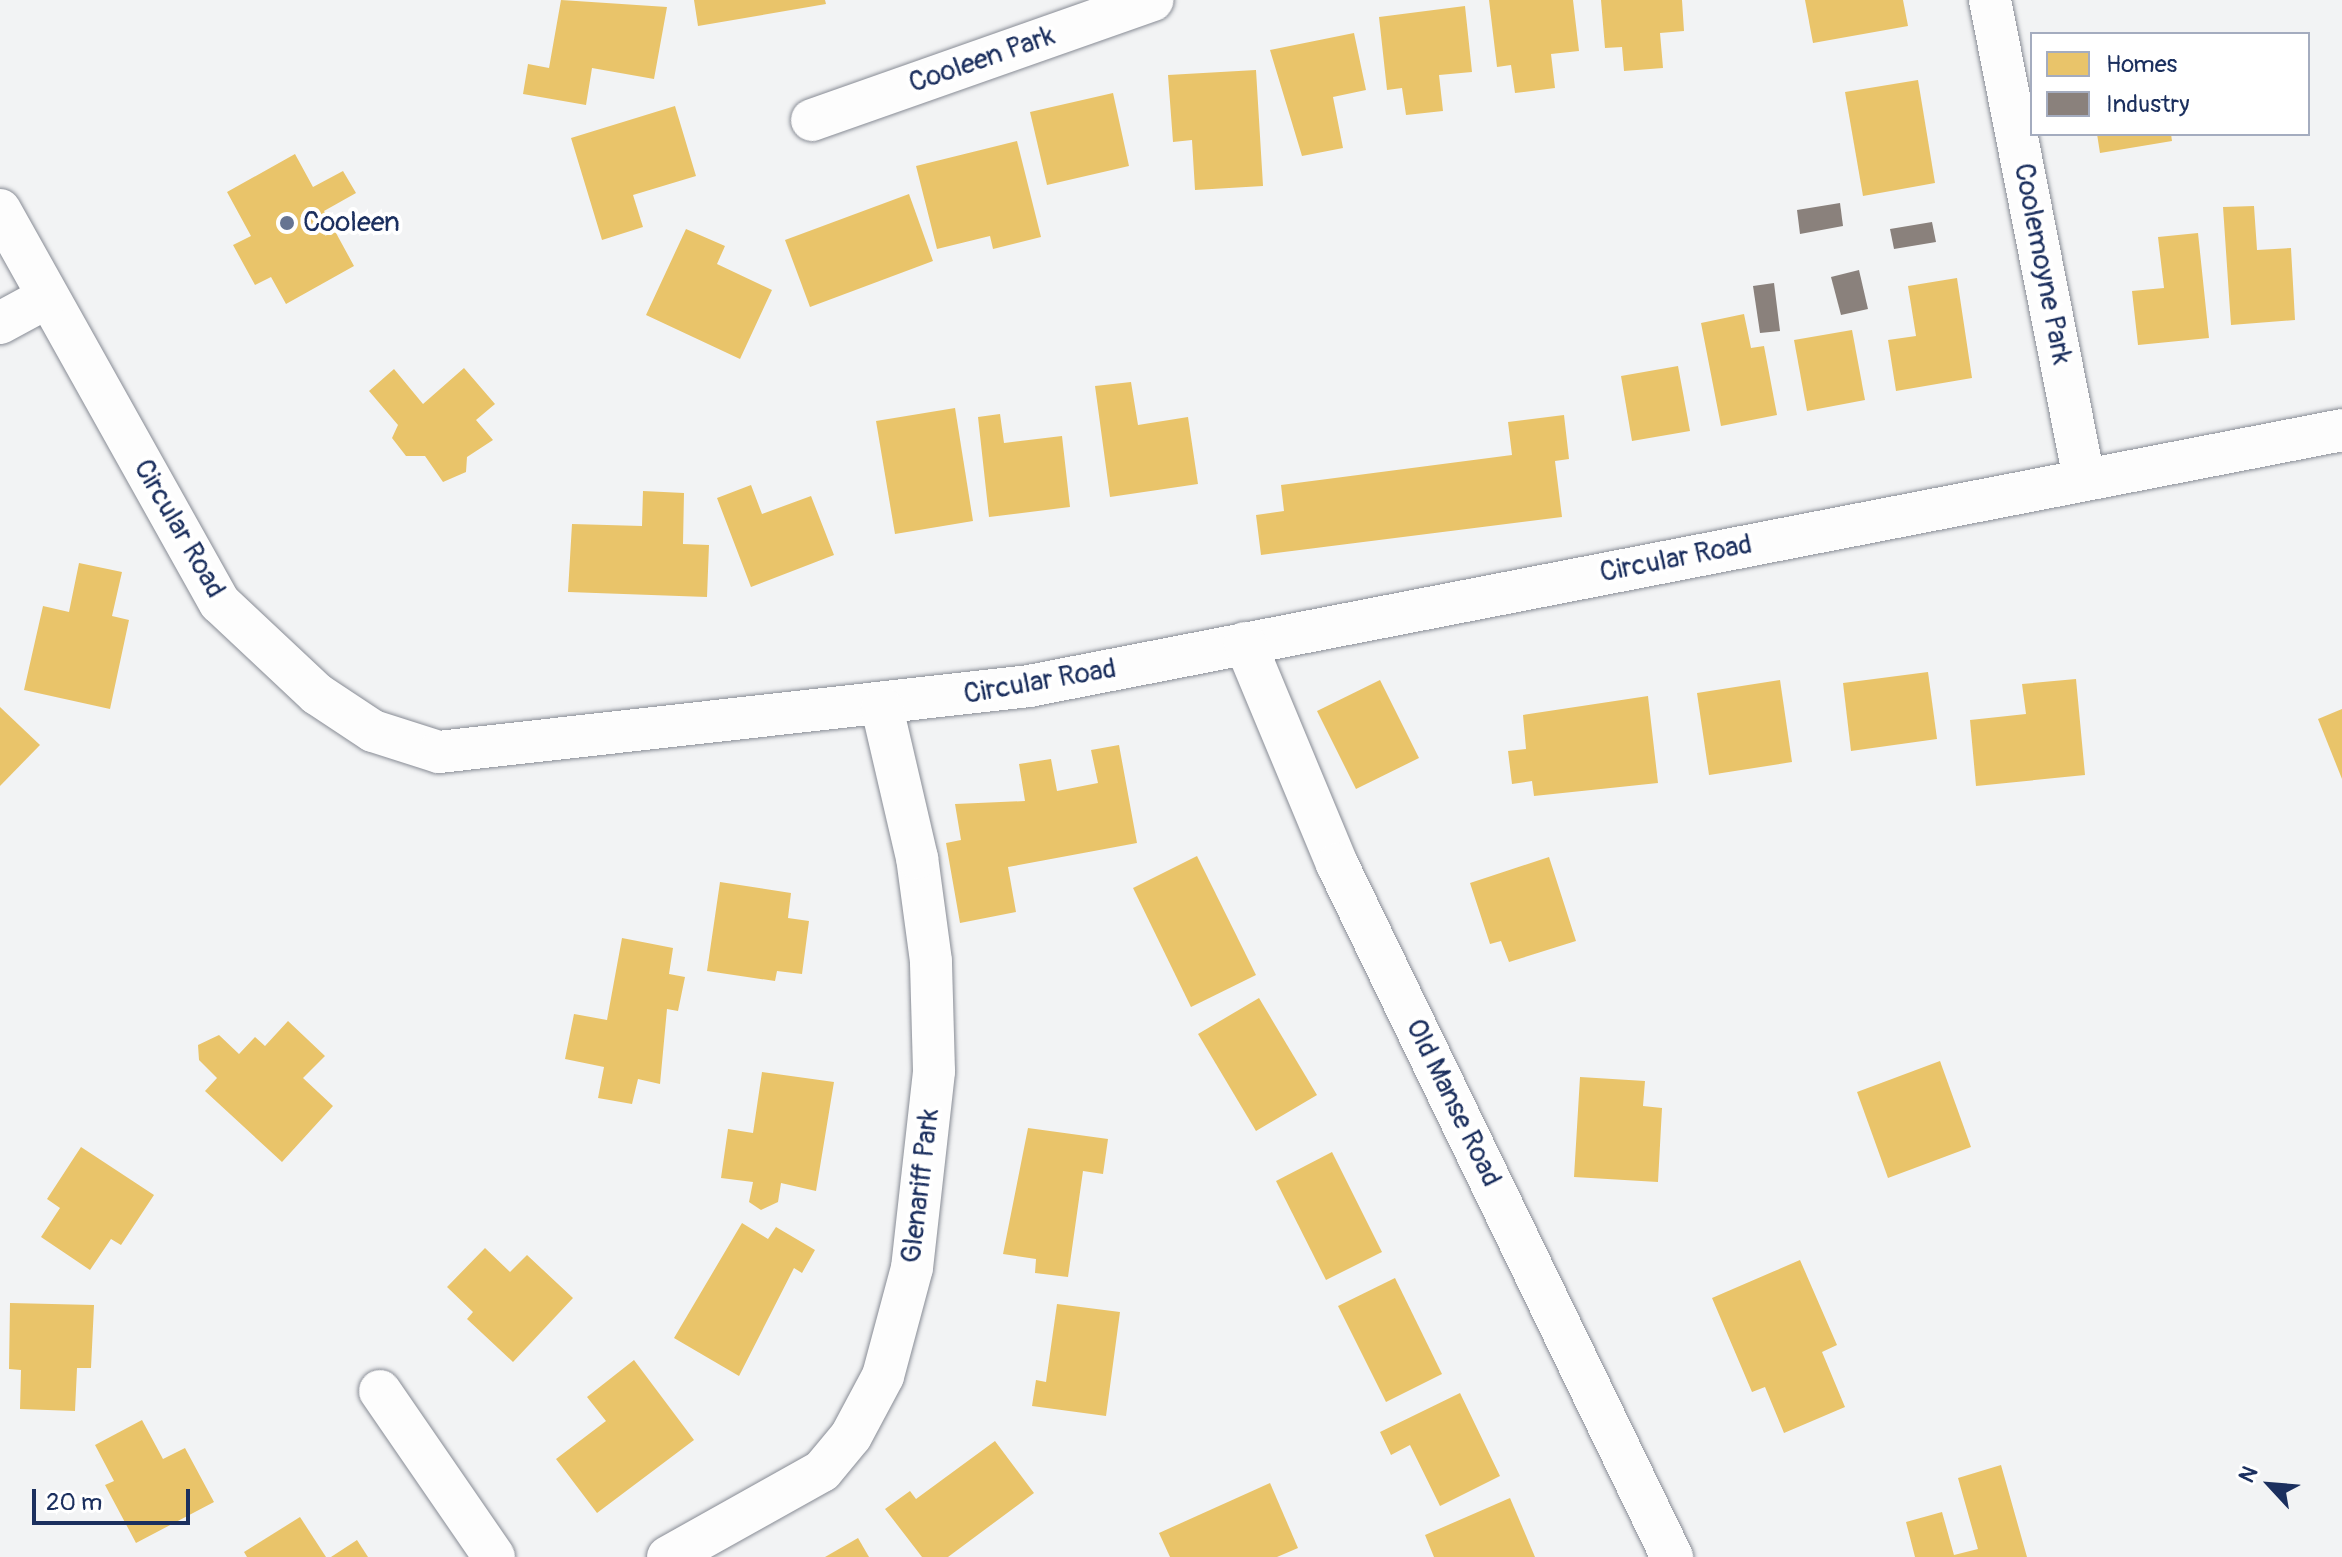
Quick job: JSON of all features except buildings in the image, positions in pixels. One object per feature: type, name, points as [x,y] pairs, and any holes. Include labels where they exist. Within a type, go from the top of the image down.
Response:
[{"type":"street","name":"Cooleen Park","points":[[812,120],[1152,0]]},
{"type":"street","name":"Coolemoyne Park","points":[[1990,0],[2084,480]]},
{"type":"street","name":"Circular Road","points":[[0,210],[46,298],[220,603],[317,694],[373,731],[439,752],[882,708],[1245,643],[2342,430]]},
{"type":"street","points":[[0,323],[46,298]]},
{"type":"street","name":"Old Manse Road","points":[[1245,643],[1337,864],[1672,1557]]},
{"type":"street","name":"Glenariff Park","points":[[668,1557],[822,1471],[851,1436],[883,1376],[912,1268],[934,1071],[931,961],[917,858],[882,708]]},
{"type":"street","points":[[380,1391],[494,1557]]},
{"type":"place","name":"Cooleen","points":[[287,223]]}]
